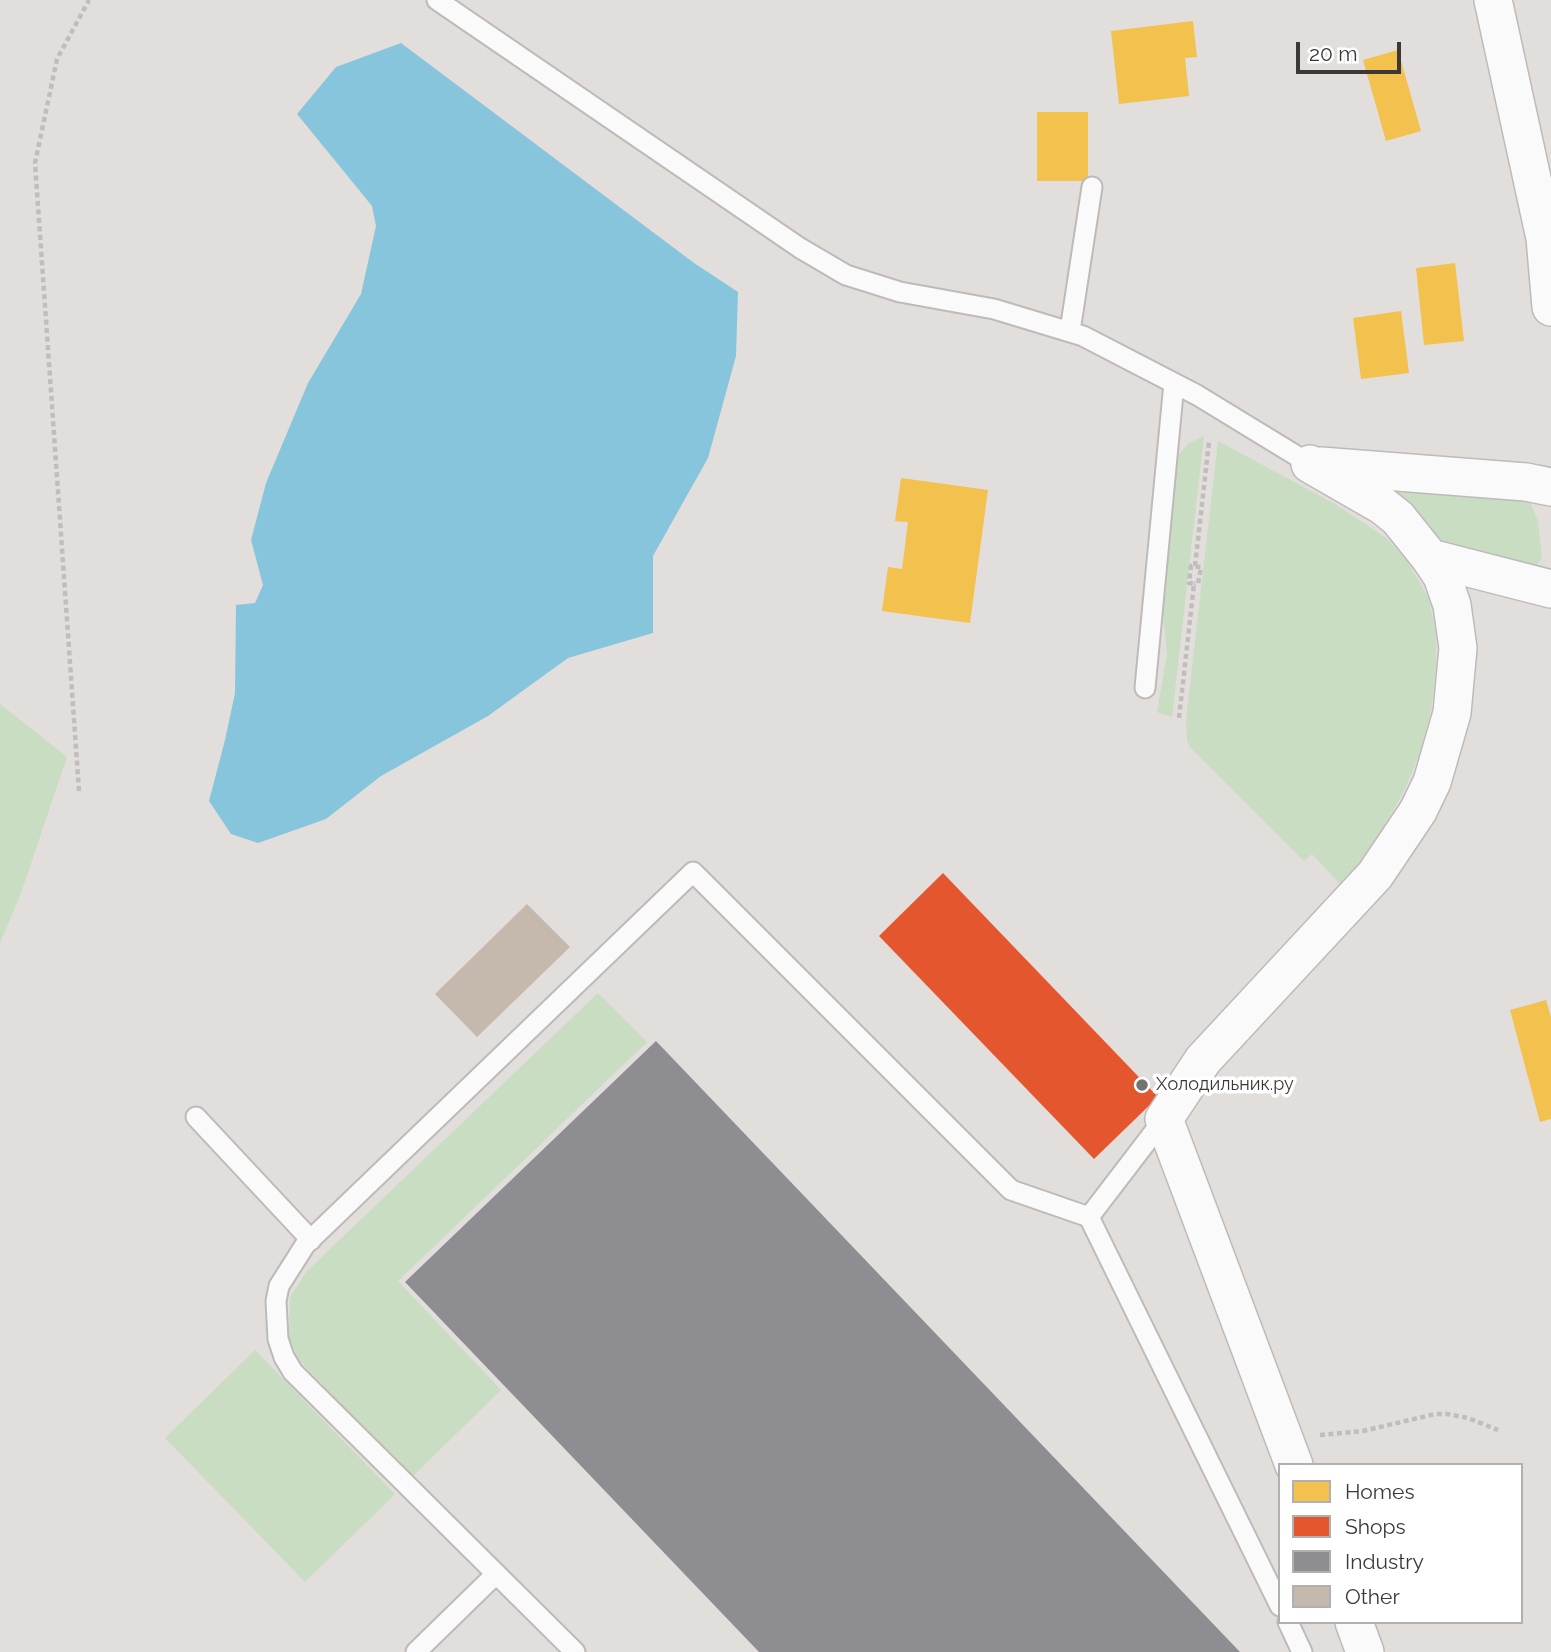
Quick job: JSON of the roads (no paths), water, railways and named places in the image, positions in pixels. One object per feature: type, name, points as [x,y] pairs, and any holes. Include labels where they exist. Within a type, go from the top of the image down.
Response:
[{"type":"street","points":[[1493,0],[1545,238],[1551,307]]},
{"type":"street","points":[[1310,464],[1526,482],[1551,487]]},
{"type":"street","points":[[1293,1463],[1164,1119],[1203,1060],[1375,875],[1404,832],[1432,782],[1452,713],[1458,648],[1452,604],[1442,576],[1398,518],[1383,506],[1310,464]]},
{"type":"street","points":[[1430,558],[1551,589]]},
{"type":"street","points":[[1355,1624],[1365,1652]]},
{"type":"lane","points":[[438,0],[800,248],[846,275],[900,292],[994,309],[1070,331],[1174,383],[1310,464]]},
{"type":"lane","points":[[1070,331],[1092,187]]},
{"type":"lane","points":[[1145,688],[1174,383]]},
{"type":"lane","points":[[575,1652],[293,1372],[284,1357],[276,1328],[276,1301],[279,1286],[311,1240],[693,872],[1012,1190],[1089,1217],[1278,1602]]},
{"type":"lane","points":[[196,1117],[311,1240]]},
{"type":"lane","points":[[1089,1217],[1164,1119]]},
{"type":"lane","points":[[416,1652],[496,1574]]},
{"type":"lane","points":[[1289,1624],[1302,1652]]},
{"type":"water","points":[[401,43],[694,263],[738,292],[736,356],[708,458],[653,556],[653,633],[568,658],[488,716],[381,776],[326,819],[258,843],[231,834],[209,801],[235,693],[236,605],[255,603],[263,585],[251,540],[266,483],[308,383],[361,294],[376,226],[372,206],[297,114],[336,67]]},
{"type":"place","name":"Холодильник.ру","points":[[1142,1085]]}]
